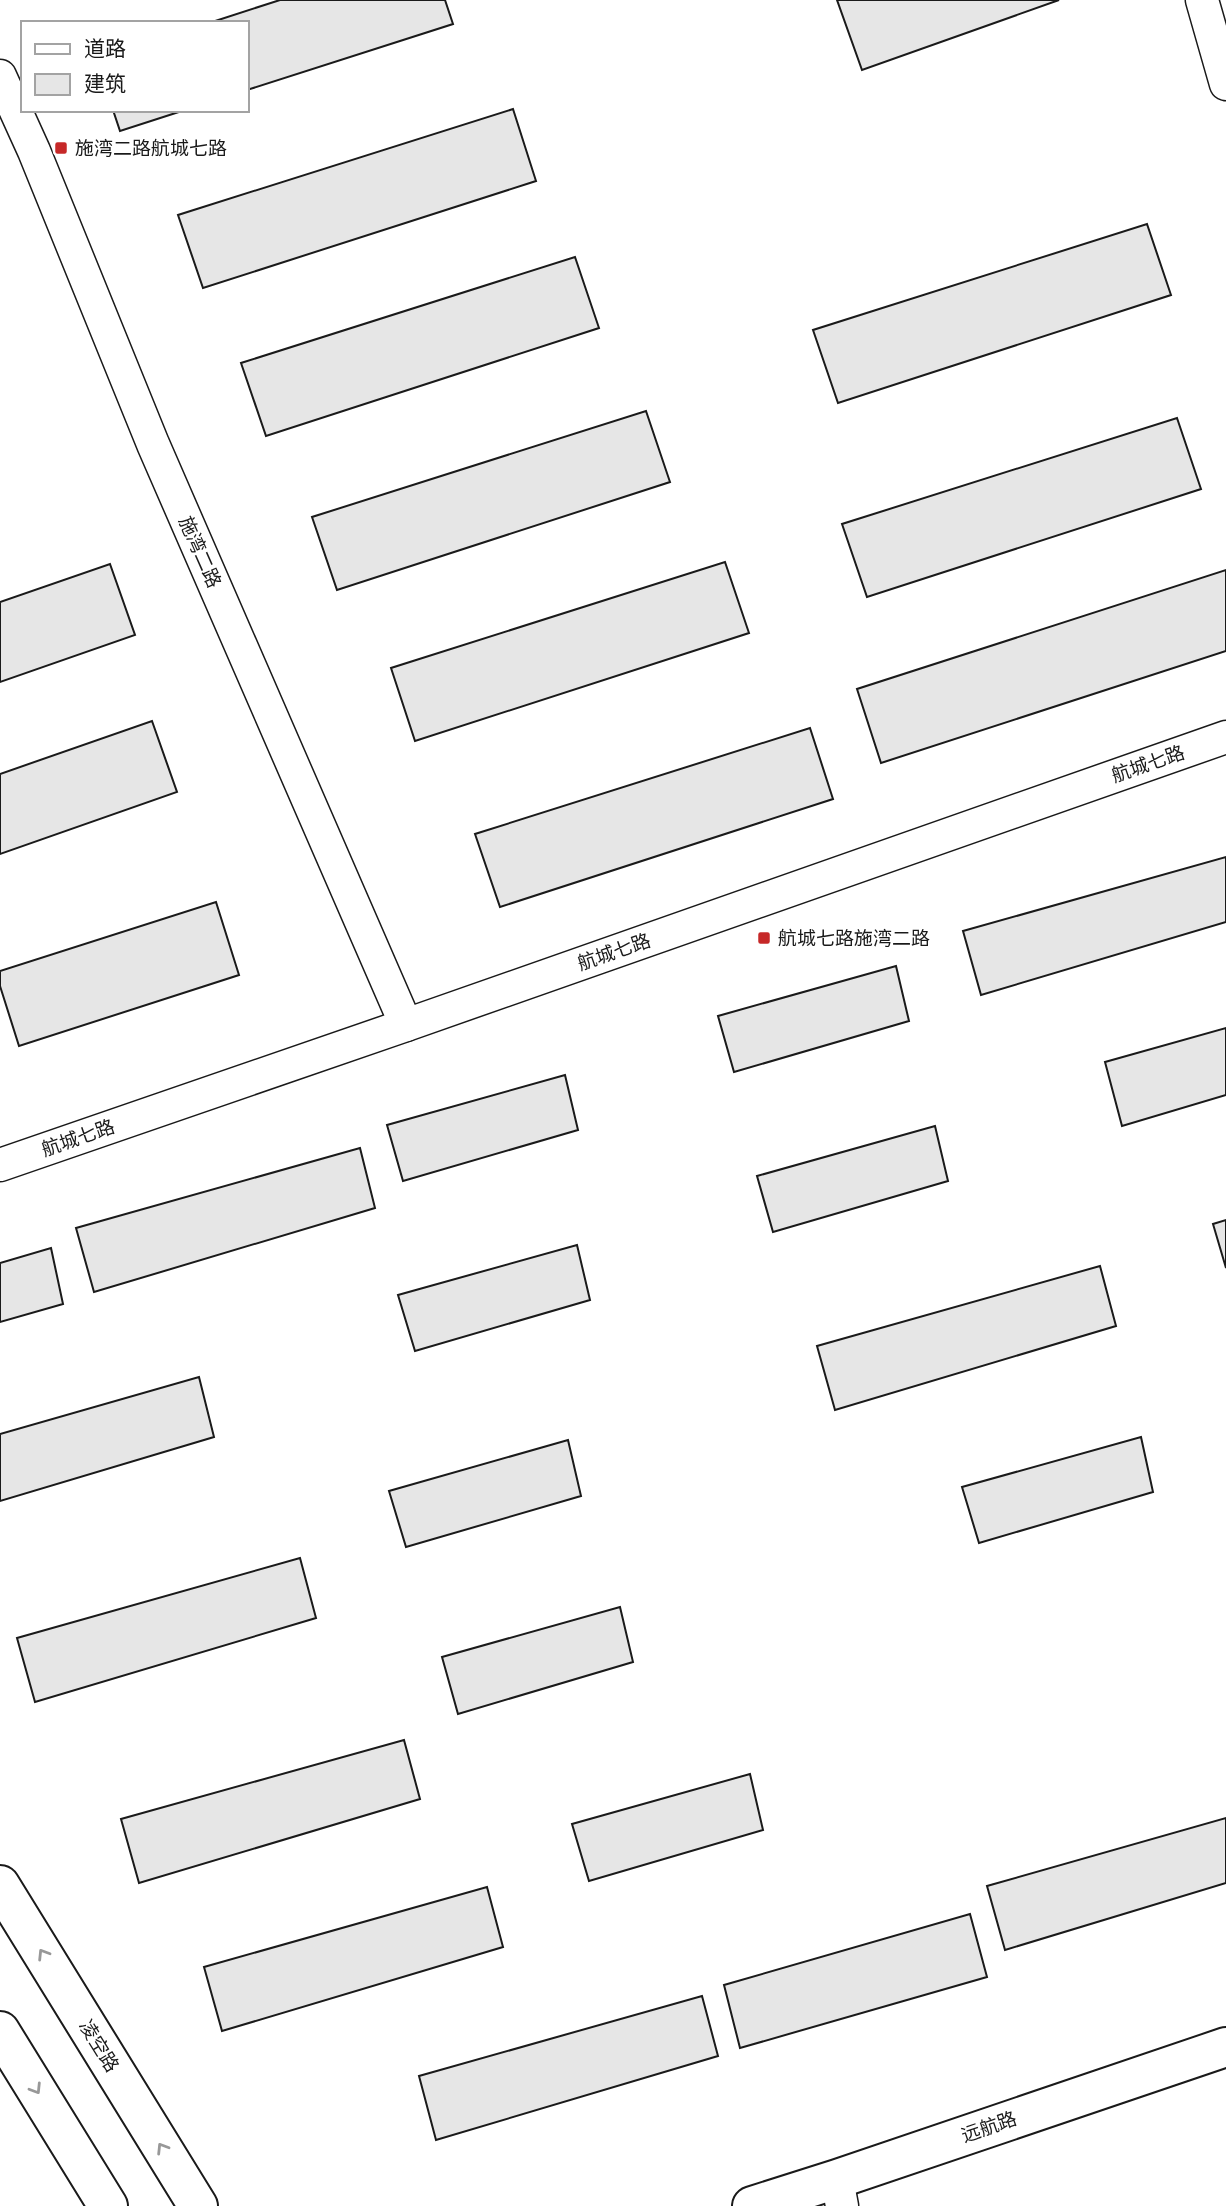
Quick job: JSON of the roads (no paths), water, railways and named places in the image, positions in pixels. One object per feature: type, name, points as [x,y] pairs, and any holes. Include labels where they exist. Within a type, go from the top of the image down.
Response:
[{"type":"main road","name":"凌空路","points":[[0,1885],[198,2206]]},
{"type":"main road","points":[[0,2031],[108,2206]]},
{"type":"main road","name":"远航路","points":[[752,2206],[840,2193],[1226,2047]]},
{"type":"street","points":[[1202,0],[1226,84]]},
{"type":"street","name":"施湾二路","points":[[0,76],[34,151],[153,444],[406,1025]]},
{"type":"street","name":"航城七路","points":[[0,1165],[1226,737]]},
{"type":"place","name":"施湾二路航城七路","points":[[61,148]]},
{"type":"place","name":"航城七路施湾二路","points":[[764,938]]}]
